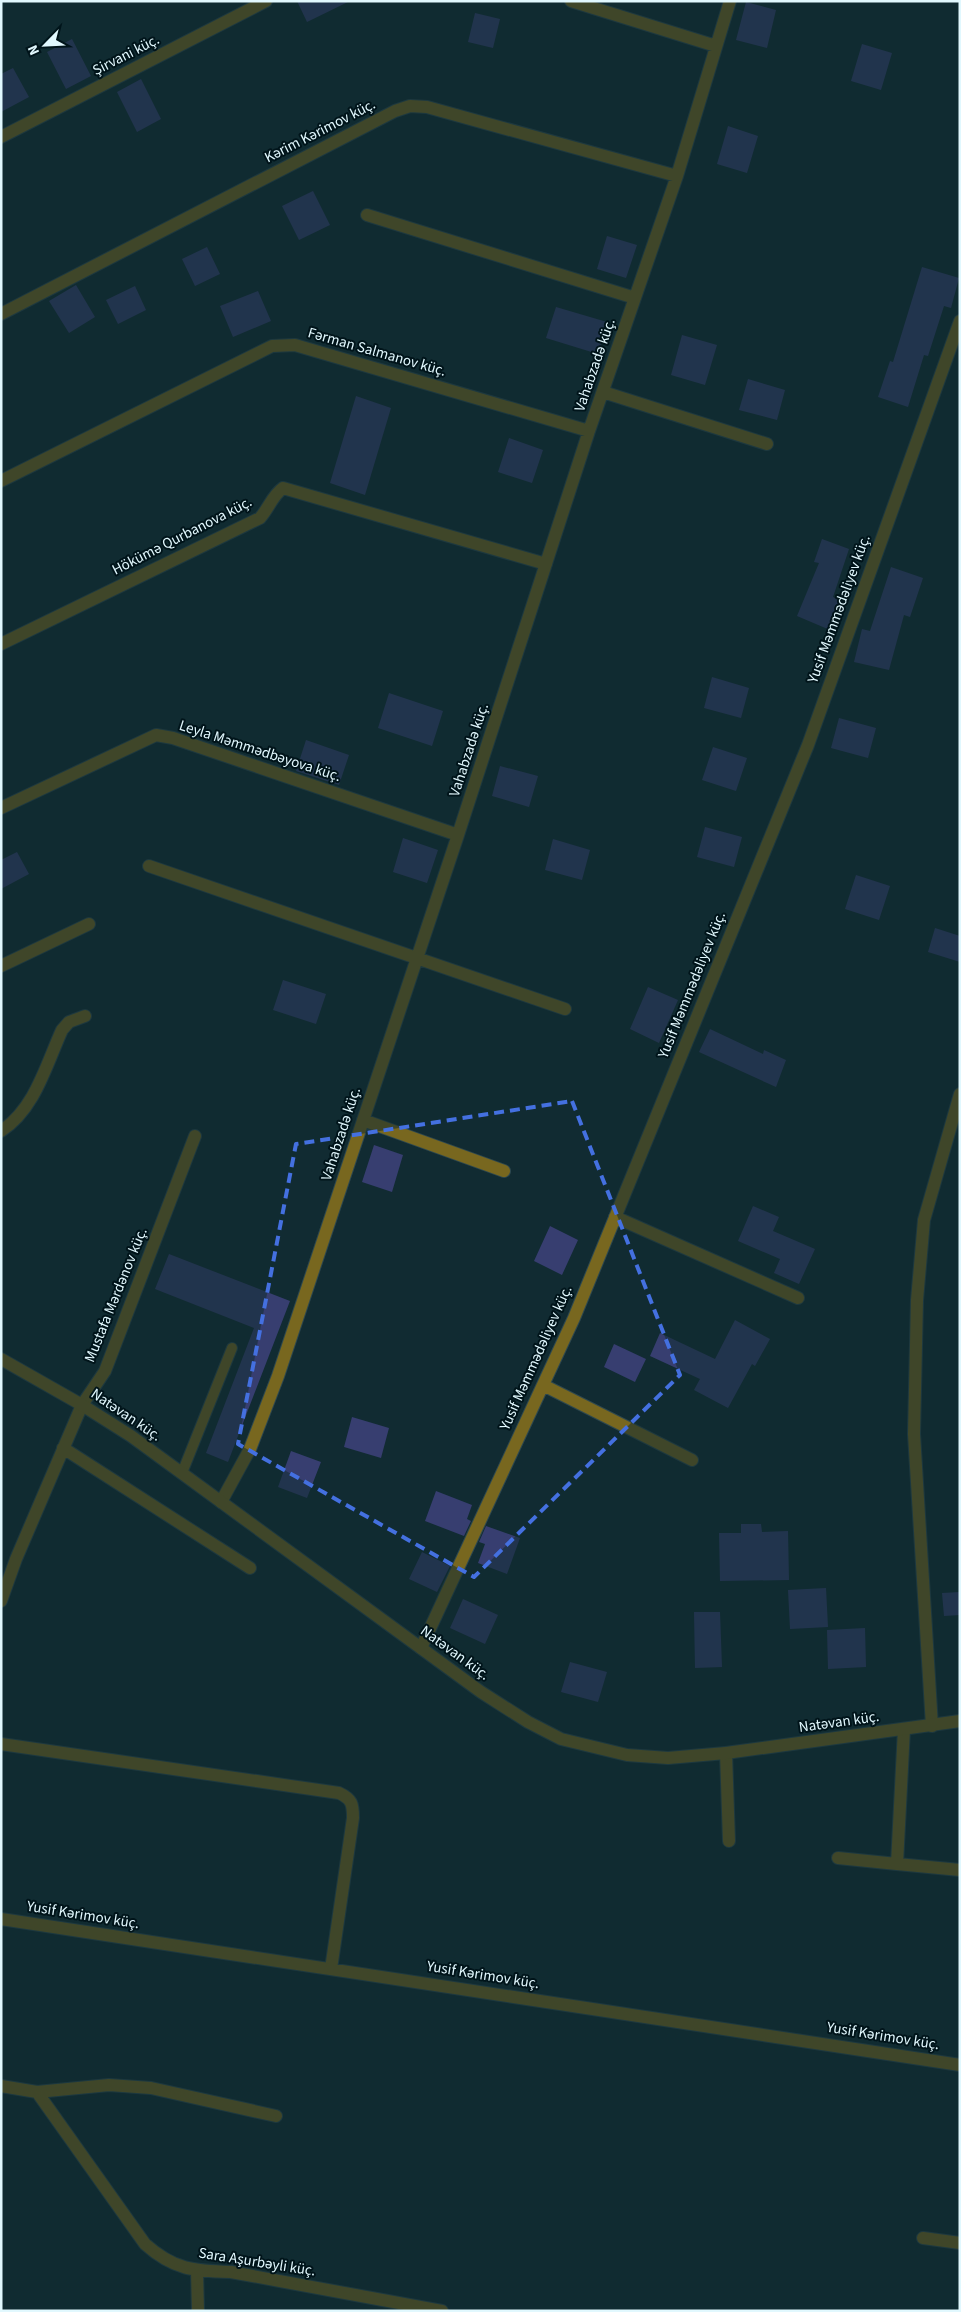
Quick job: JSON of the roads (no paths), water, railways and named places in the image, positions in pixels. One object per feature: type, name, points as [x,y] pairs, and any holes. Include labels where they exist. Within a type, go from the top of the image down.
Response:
[{"type":"street","name":"Şirvani küç.","points":[[1,137],[266,1]]},
{"type":"street","points":[[570,1],[716,46]]},
{"type":"street","name":"Vahabzadə küç.","points":[[221,1502],[250,1449],[278,1376],[590,431],[677,176],[730,1]]},
{"type":"street","name":"Kərim Kərimov küç.","points":[[1,314],[395,110],[410,106],[428,107],[677,176]]},
{"type":"street","points":[[367,215],[635,298]]},
{"type":"street","name":"Yusif Məmmədəliyev küç.","points":[[421,1648],[574,1318],[808,745],[960,321]]},
{"type":"street","name":"Fərman Salmanov küç.","points":[[1,481],[272,346],[295,346],[590,431]]},
{"type":"street","points":[[603,392],[768,444]]},
{"type":"street","name":"Hökümə Qurbanova küç.","points":[[1,644],[260,518],[270,507],[274,494],[283,488],[546,564]]},
{"type":"street","name":"Leyla Məmmədbəyova küç.","points":[[1,808],[156,735],[173,738],[458,835]]},
{"type":"street","points":[[149,866],[565,1009]]},
{"type":"street","points":[[1,966],[89,924]]},
{"type":"street","points":[[1,1131],[11,1125],[26,1109],[62,1030],[69,1022],[85,1016]]},
{"type":"street","points":[[932,1726],[914,1434],[917,1300],[924,1220],[960,1094]]},
{"type":"street","points":[[363,1120],[504,1171]]},
{"type":"street","name":"Mustafa Mərdənov küç.","points":[[1,1601],[16,1559],[82,1405],[105,1371],[196,1136]]},
{"type":"street","points":[[615,1217],[798,1298]]},
{"type":"street","name":"Natəvan küç.","points":[[1,1359],[82,1405],[131,1436],[482,1692],[528,1722],[561,1739],[627,1755],[668,1758],[726,1753],[960,1721]]},
{"type":"street","points":[[543,1385],[692,1460]]},
{"type":"street","points":[[63,1448],[250,1568]]},
{"type":"street","points":[[898,1864],[904,1730]]},
{"type":"street","points":[[1,1744],[339,1793],[348,1797],[353,1804],[354,1818],[331,1969]]},
{"type":"street","points":[[726,1753],[729,1841]]},
{"type":"street","points":[[838,1858],[960,1870]]},
{"type":"street","name":"Yusif Kərimov küç.","points":[[1,1919],[960,2065]]},
{"type":"street","points":[[1,2086],[37,2092],[108,2085],[152,2088],[276,2116]]},
{"type":"street","name":"Sara Aşurbəyli küç.","points":[[37,2092],[145,2244],[162,2259],[196,2271],[231,2272],[442,2311]]},
{"type":"street","points":[[923,2238],[960,2243]]},
{"type":"street","points":[[196,2271],[198,2311]]},
{"type":"lane","points":[[182,1473],[232,1348]]}]
